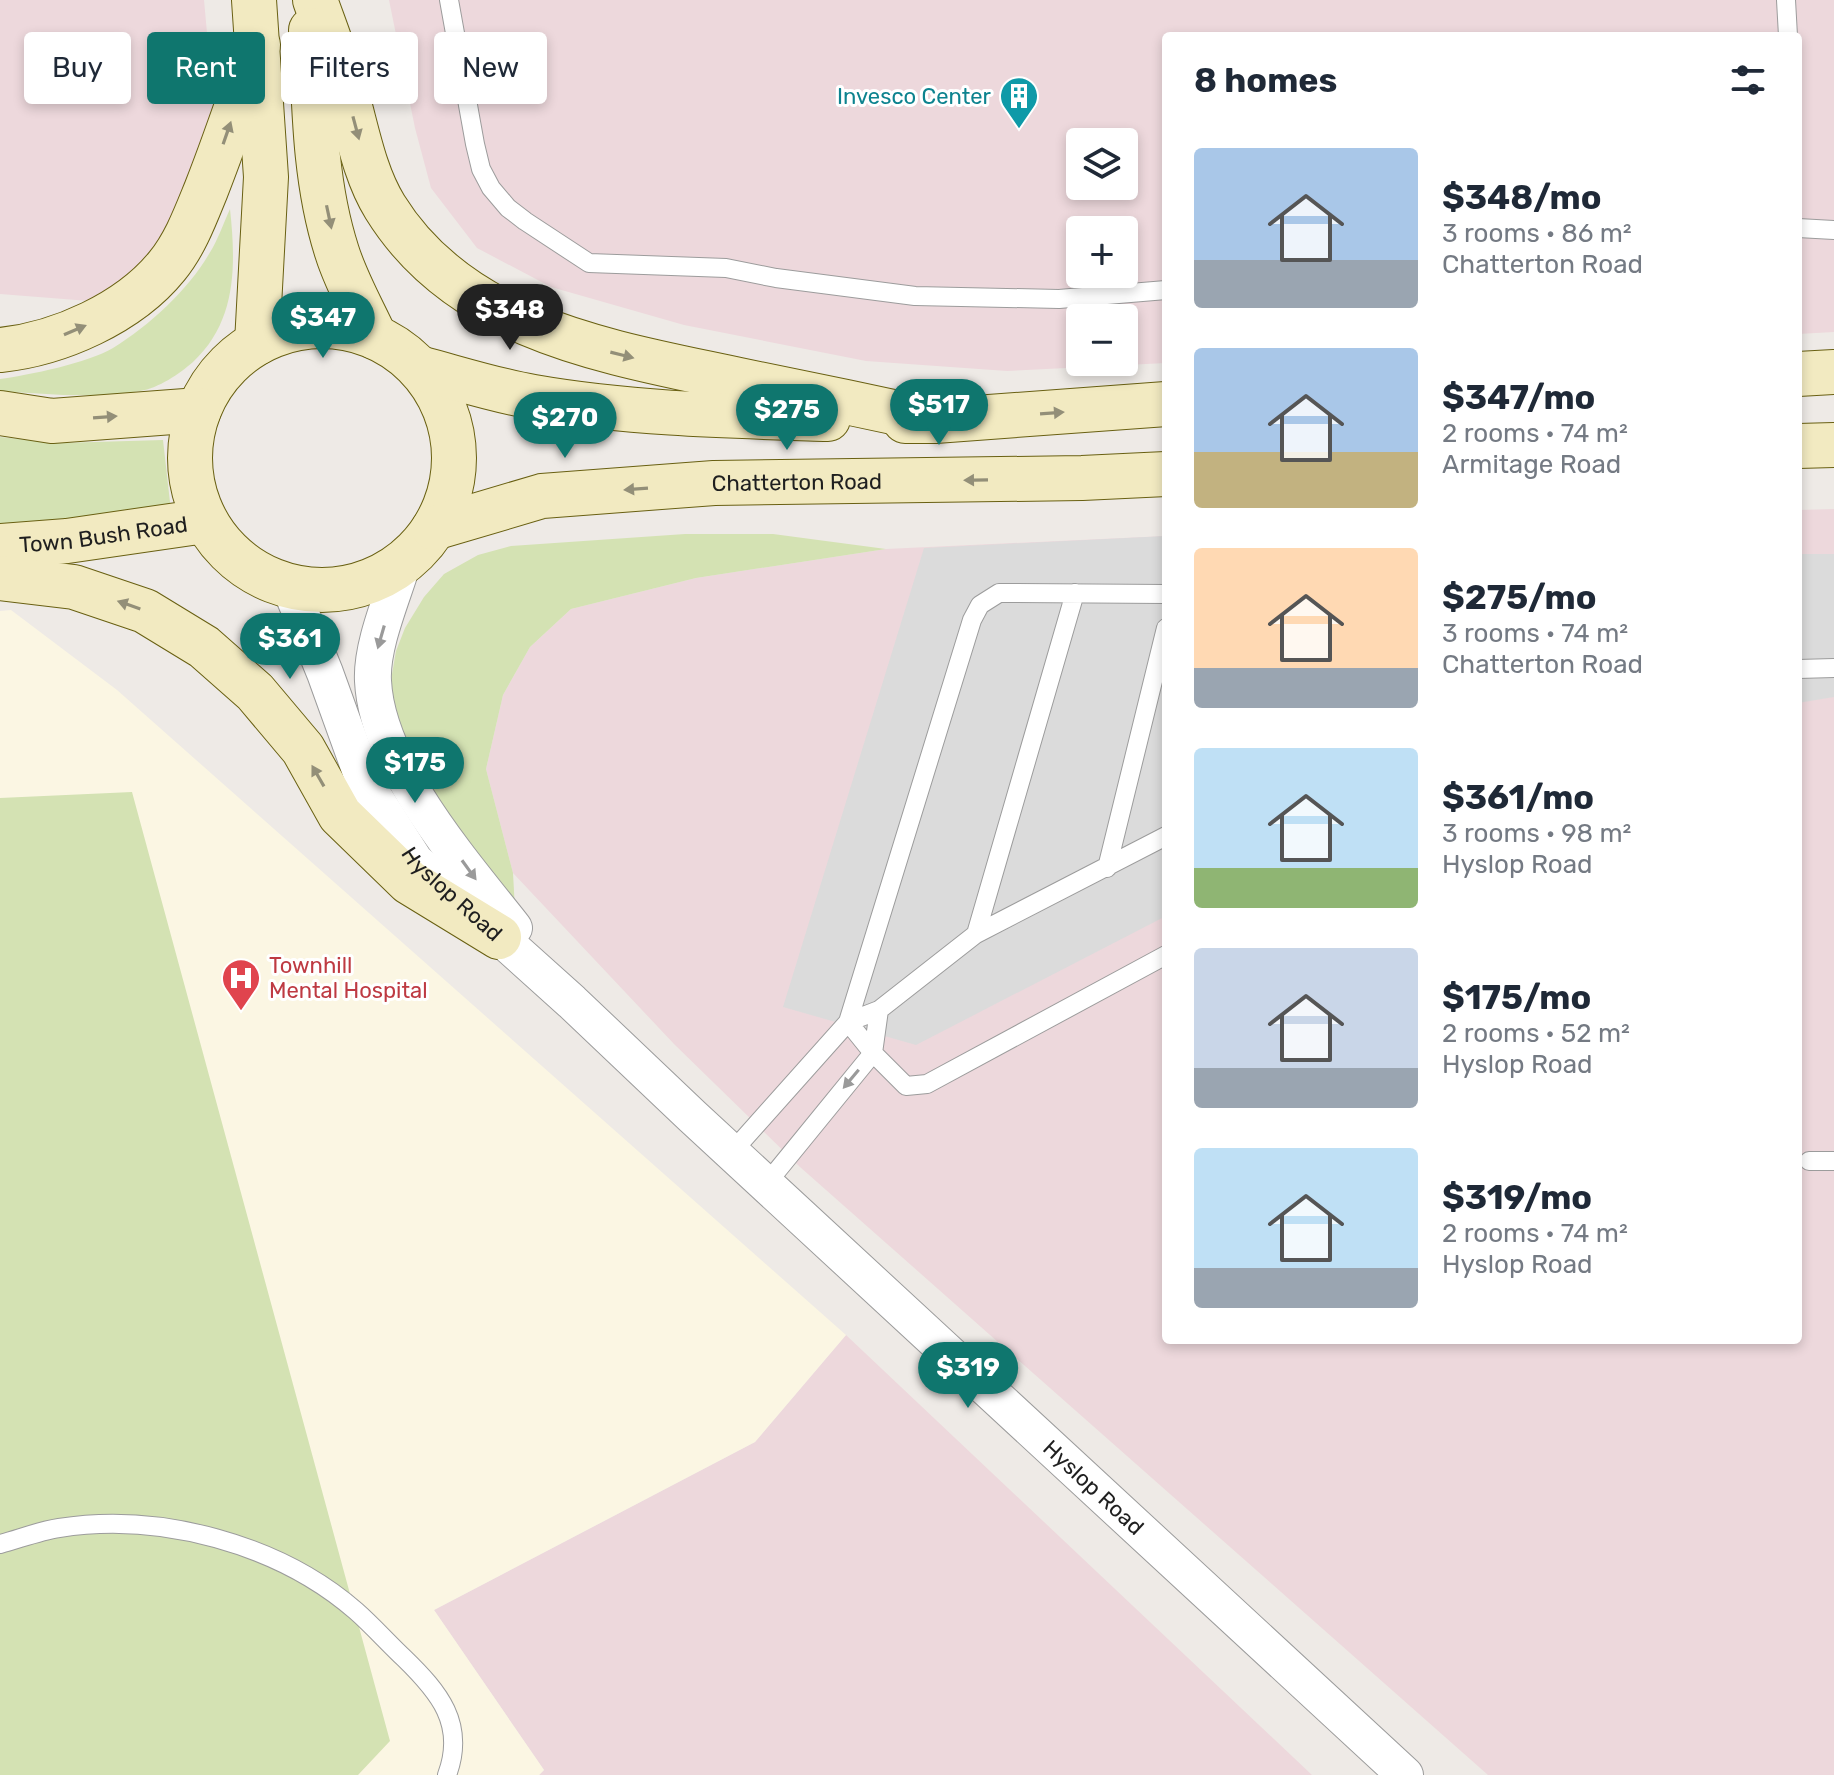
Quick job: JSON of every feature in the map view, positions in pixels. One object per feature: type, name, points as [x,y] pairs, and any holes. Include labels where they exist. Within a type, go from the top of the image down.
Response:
[{"type":"street","points":[[254,0],[257,32]]},
{"type":"street","points":[[309,0],[316,140],[328,215],[338,254],[375,337]]},
{"type":"street","points":[[315,0],[345,87],[364,160],[382,203],[407,241],[444,276],[496,309],[574,343],[644,361],[935,421]]},
{"type":"street","points":[[0,350],[26,347],[99,320],[166,267],[189,233],[237,104]]},
{"type":"street","points":[[257,343],[266,177],[262,104]]},
{"type":"street","points":[[316,326],[346,328],[375,337],[399,350],[419,368],[439,396],[451,429],[454,463],[448,497],[434,528],[403,562],[378,578],[350,588],[320,591],[290,587],[264,578],[241,563],[221,544],[205,521],[195,494],[190,466],[192,437],[199,410],[213,383],[233,361],[257,343],[285,331],[316,326]]},
{"type":"street","points":[[419,368],[533,397],[588,405],[733,417],[935,421],[1162,404]]},
{"type":"street","points":[[1802,374],[1834,372]]},
{"type":"street","points":[[0,413],[52,421],[199,410]]},
{"type":"street","points":[[1802,446],[1834,445]]},
{"type":"street","name":"Chatterton Road","points":[[434,528],[542,496],[714,483],[1162,474]]},
{"type":"street","name":"Town Bush Road","points":[[0,546],[67,541],[205,521]]},
{"type":"street","name":"Hyslop Road","points":[[403,562],[378,646],[373,678],[377,710],[393,755],[418,799],[472,874],[572,1002]]},
{"type":"street","points":[[0,578],[88,591],[145,611],[204,647],[255,692],[303,749],[340,815],[350,825],[409,882],[499,937]]},
{"type":"street","name":"Hyslop Road","points":[[290,587],[364,781],[415,861],[572,1002],[1402,1774]]},
{"type":"lane","points":[[449,0],[475,144],[486,179],[508,208],[589,263],[726,268],[776,278],[915,296],[1059,299],[1162,290]]},
{"type":"lane","points":[[1786,0],[1788,32]]},
{"type":"lane","points":[[1802,228],[1834,230]]},
{"type":"lane","points":[[732,1152],[848,1022],[976,611],[985,600],[999,593],[1162,594]]},
{"type":"lane","points":[[976,934],[1075,593]]},
{"type":"lane","points":[[1107,868],[1162,644]]},
{"type":"lane","points":[[1802,669],[1834,668]]},
{"type":"lane","points":[[848,1022],[879,1010],[976,934],[1162,838]]},
{"type":"lane","points":[[848,1022],[906,1086],[927,1084],[1162,957]]},
{"type":"lane","points":[[767,1183],[873,1053],[879,1010]]},
{"type":"lane","points":[[1809,1161],[1834,1161]]},
{"type":"lane","points":[[0,1544],[58,1528],[115,1524],[163,1528],[241,1545],[290,1566],[356,1611],[434,1688],[450,1720],[455,1745],[447,1775]]},
{"type":"shaded area","points":[[0,0],[204,0],[207,32],[147,32],[147,104],[213,104],[187,202],[143,265],[110,291],[89,301],[0,294]]},
{"type":"shaded area","points":[[389,0],[1834,0],[1834,332],[1802,334],[1802,32],[1162,32],[1162,363],[1138,364],[1138,304],[1066,304],[1066,368],[1007,371],[866,361],[684,325],[551,287],[477,248],[431,188],[410,104],[418,104],[418,32],[396,32]]},
{"type":"shaded area","points":[[1834,509],[1834,1775],[1488,1775],[800,1167],[674,1044],[513,873],[486,769],[503,695],[530,647],[571,609],[696,578],[886,549],[1162,536],[1162,1344],[1802,1344],[1802,510]]},
{"type":"shaded area","points":[[1162,536],[1162,918],[916,1045],[783,1007],[924,548]]},
{"type":"shaded area","points":[[1802,554],[1834,554],[1834,697],[1802,702]]},
{"type":"shaded area","name":"Townhill Mental Hospital","points":[[11,610],[117,690],[846,1335],[755,1442],[434,1610],[544,1770],[539,1775],[0,1775],[0,611]]},
{"type":"shaded area","points":[[846,1335],[1312,1775],[539,1775],[544,1770],[434,1610],[755,1442]]},
{"type":"green space","points":[[230,209],[233,271],[226,310],[207,346],[187,367],[168,380],[140,391],[70,395],[0,391],[0,379],[89,359],[113,348],[140,329],[179,294],[200,267]]},
{"type":"green space","points":[[0,437],[60,443],[163,440],[171,511],[0,524]]},
{"type":"green space","points":[[685,534],[773,534],[886,549],[696,578],[571,609],[530,647],[503,695],[486,769],[513,873],[515,909],[406,767],[390,686],[396,651],[405,628],[424,597],[444,574],[478,555],[511,546]]},
{"type":"green space","points":[[132,792],[390,1741],[358,1775],[0,1775],[0,798]]},
{"type":"place","name":"Invesco Center","points":[[1019,130]]},
{"type":"place","name":"Townhill Mental Hospital","points":[[241,1012]]}]
